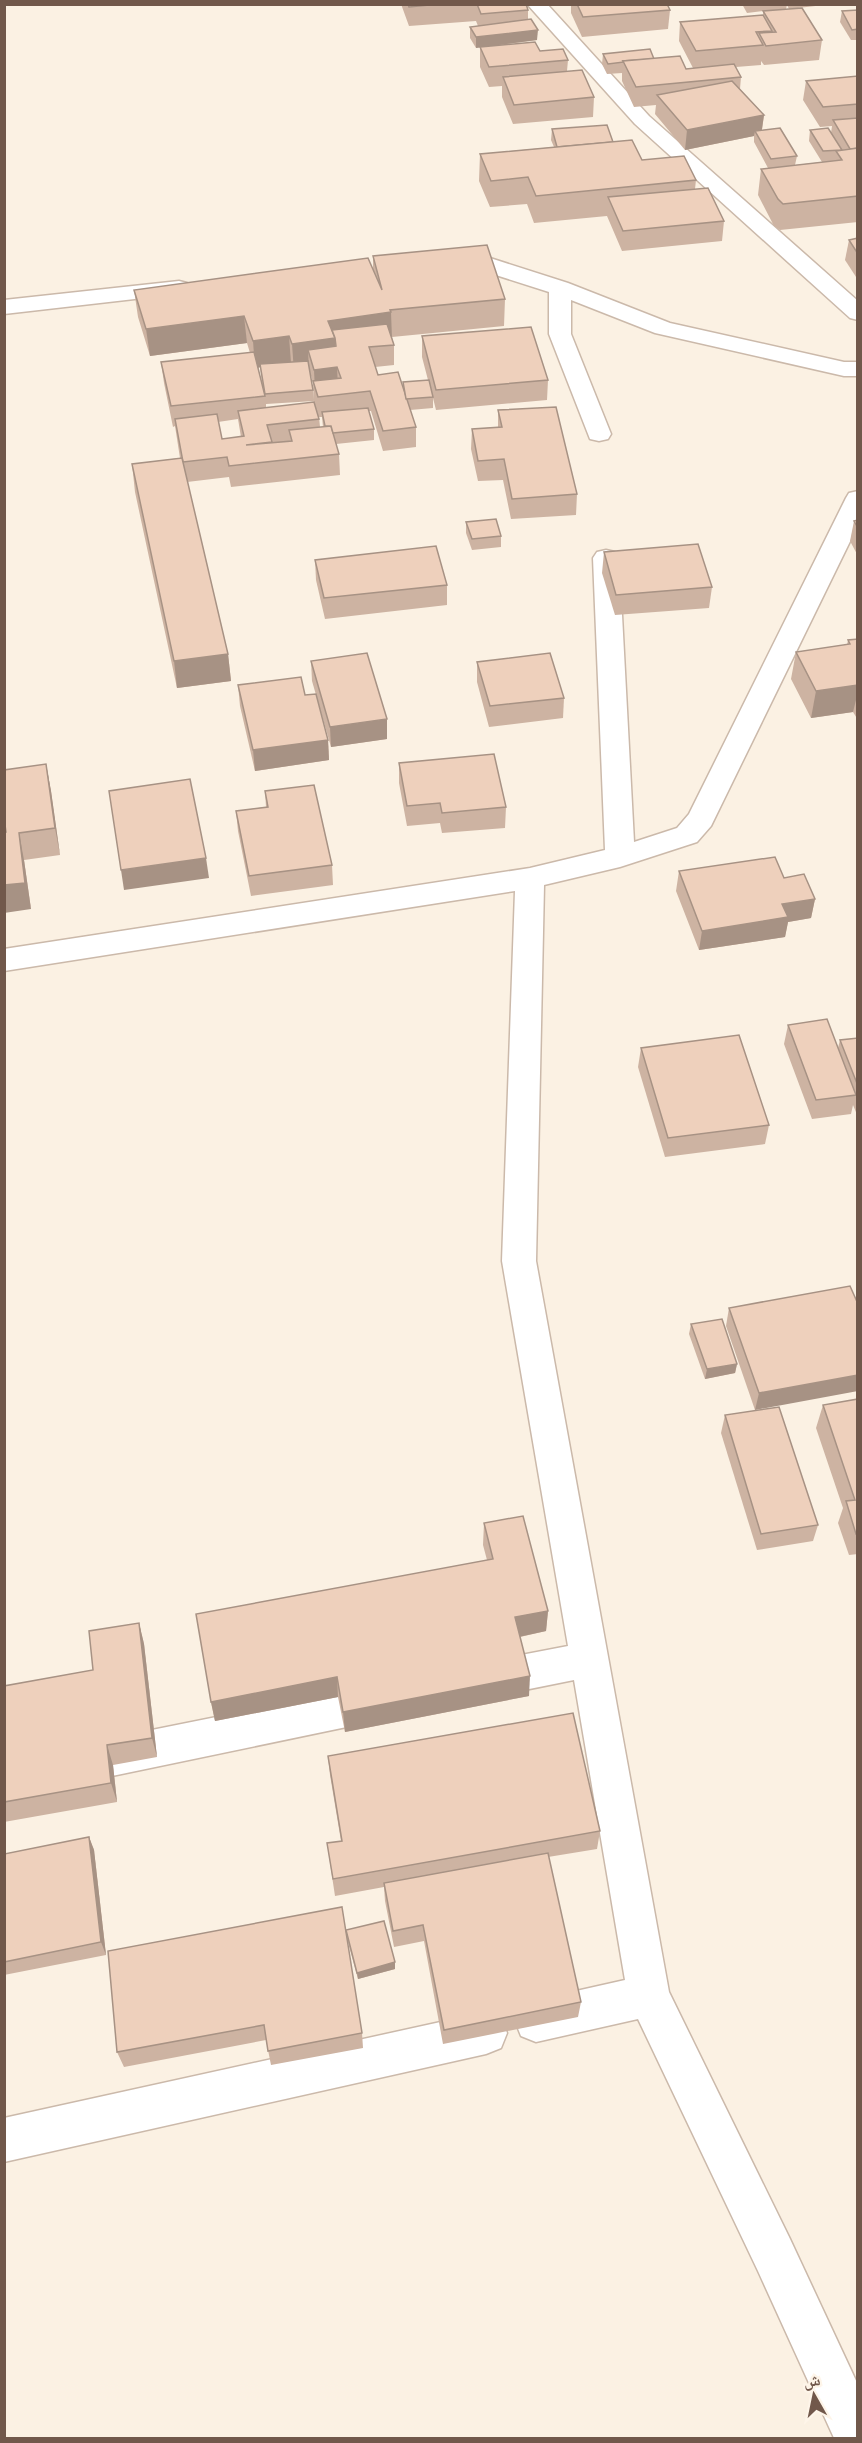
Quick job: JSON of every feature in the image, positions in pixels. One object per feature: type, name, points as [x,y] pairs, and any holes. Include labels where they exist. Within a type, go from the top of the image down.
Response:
[{"type":"street","points":[[536,4],[642,120],[858,313]]},
{"type":"street","points":[[426,264],[482,263],[560,288],[663,328],[844,369],[858,369]]},
{"type":"street","points":[[4,307],[204,286]]},
{"type":"street","points":[[560,288],[560,334],[599,434]]},
{"type":"street","points":[[4,960],[530,878],[620,857],[687,835],[700,819],[858,498]]},
{"type":"street","points":[[606,558],[620,857]]},
{"type":"street","points":[[530,878],[519,1261],[649,1996],[774,2255],[858,2438]]},
{"type":"street","points":[[75,1765],[589,1659]]},
{"type":"street","points":[[4,2139],[649,1996]]},
{"type":"building","points":[[408,4],[440,4],[409,7]]},
{"type":"building","points":[[477,4],[526,4],[528,10],[481,14]]},
{"type":"building","points":[[577,4],[667,4],[670,10],[583,17]]},
{"type":"building","points":[[802,8],[822,40],[766,46],[759,33],[776,32],[763,11]]},
{"type":"building","points":[[858,10],[858,29],[852,30],[842,11]]},
{"type":"building","points":[[763,15],[772,31],[756,32],[763,45],[696,51],[680,22]]},
{"type":"building","points":[[531,19],[538,30],[476,37],[470,27]]},
{"type":"building","points":[[535,42],[540,51],[563,49],[568,60],[489,67],[480,47]]},
{"type":"building","points":[[650,49],[654,59],[608,64],[603,54]]},
{"type":"building","points":[[680,56],[686,69],[734,64],[741,77],[636,87],[623,61]]},
{"type":"building","points":[[582,70],[594,97],[514,105],[503,77]]},
{"type":"building","points":[[858,76],[858,104],[823,107],[806,81]]},
{"type":"building","points":[[732,81],[764,115],[687,130],[657,95]]},
{"type":"building","points":[[858,118],[858,148],[850,149],[833,120]]},
{"type":"building","points":[[607,125],[613,142],[557,147],[552,129]]},
{"type":"building","points":[[780,128],[797,156],[771,159],[755,131]]},
{"type":"building","points":[[828,128],[842,150],[823,151],[810,130]]},
{"type":"building","points":[[632,140],[642,160],[684,156],[696,180],[536,196],[528,177],[491,181],[480,154]]},
{"type":"building","points":[[858,148],[858,196],[783,204],[761,169],[842,160],[836,151]]},
{"type":"building","points":[[708,188],[724,221],[623,231],[608,197]]},
{"type":"building","points":[[858,238],[858,254],[849,240]]},
{"type":"building","points":[[487,245],[505,299],[390,310],[391,312],[328,321],[335,338],[292,344],[289,336],[253,341],[244,316],[146,329],[134,290],[368,258],[382,290],[373,256]]},
{"type":"building","points":[[387,324],[394,345],[369,347],[378,375],[398,372],[416,427],[383,431],[370,391],[318,397],[313,381],[341,378],[337,367],[314,370],[308,350],[336,346],[332,330]]},
{"type":"building","points":[[531,327],[548,380],[436,390],[422,336]]},
{"type":"building","points":[[254,352],[265,396],[171,406],[161,362]]},
{"type":"building","points":[[308,361],[313,390],[265,394],[260,364]]},
{"type":"building","points":[[429,380],[433,397],[406,399],[403,382]]},
{"type":"building","points":[[314,402],[319,419],[267,425],[272,442],[246,445],[292,441],[289,430],[331,426],[339,454],[229,466],[227,457],[183,462],[175,419],[217,414],[222,439],[244,436],[238,411]]},
{"type":"building","points":[[556,407],[577,494],[512,499],[504,459],[478,461],[472,429],[502,427],[498,410]]},
{"type":"building","points":[[368,408],[374,429],[333,433],[331,426],[325,426],[322,412]]},
{"type":"building","points":[[182,458],[228,654],[174,661],[132,464]]},
{"type":"building","points":[[496,519],[501,536],[472,539],[466,522]]},
{"type":"building","points":[[698,544],[712,587],[616,595],[604,552]]},
{"type":"building","points":[[436,546],[447,585],[324,598],[315,560]]},
{"type":"building","points":[[858,639],[858,685],[816,691],[796,652],[850,644],[848,640]]},
{"type":"building","points":[[367,653],[387,719],[330,727],[311,661]]},
{"type":"building","points":[[550,653],[564,698],[490,706],[477,662]]},
{"type":"building","points":[[301,677],[305,695],[316,694],[328,740],[253,750],[238,685]]},
{"type":"building","points":[[494,754],[506,807],[442,813],[440,803],[407,806],[399,763]]},
{"type":"building","points":[[46,764],[55,828],[19,833],[25,883],[4,885],[4,832],[6,832],[4,770]]},
{"type":"building","points":[[190,779],[206,858],[121,870],[109,791]]},
{"type":"building","points":[[314,785],[332,865],[249,876],[236,811],[268,807],[265,791]]},
{"type":"building","points":[[775,857],[784,878],[804,874],[815,899],[782,904],[788,917],[702,931],[679,871]]},
{"type":"building","points":[[827,1019],[856,1095],[816,1100],[788,1025]]},
{"type":"building","points":[[739,1035],[769,1125],[668,1138],[641,1048]]},
{"type":"building","points":[[858,1038],[858,1086],[840,1040]]},
{"type":"building","points":[[850,1286],[858,1304],[858,1375],[759,1393],[729,1308]]},
{"type":"building","points":[[722,1319],[737,1364],[707,1369],[691,1324]]},
{"type":"building","points":[[858,1399],[858,1533],[856,1534],[846,1501],[855,1500],[823,1405]]},
{"type":"building","points":[[779,1407],[818,1525],[761,1534],[725,1415]]},
{"type":"building","points":[[523,1516],[548,1611],[515,1617],[530,1676],[343,1712],[337,1677],[211,1702],[196,1614],[493,1559],[484,1523]]},
{"type":"building","points":[[139,1623],[152,1738],[107,1745],[111,1783],[4,1802],[4,1686],[93,1670],[89,1631]]},
{"type":"building","points":[[573,1713],[600,1831],[333,1879],[327,1843],[342,1841],[328,1756]]},
{"type":"building","points":[[89,1837],[101,1942],[4,1962],[4,1854]]},
{"type":"building","points":[[548,1853],[581,2002],[444,2030],[423,1925],[393,1931],[384,1883]]},
{"type":"building","points":[[342,1907],[362,2033],[268,2051],[264,2025],[117,2052],[108,1951]]},
{"type":"building","points":[[384,1921],[395,1962],[357,1973],[346,1930]]}]
